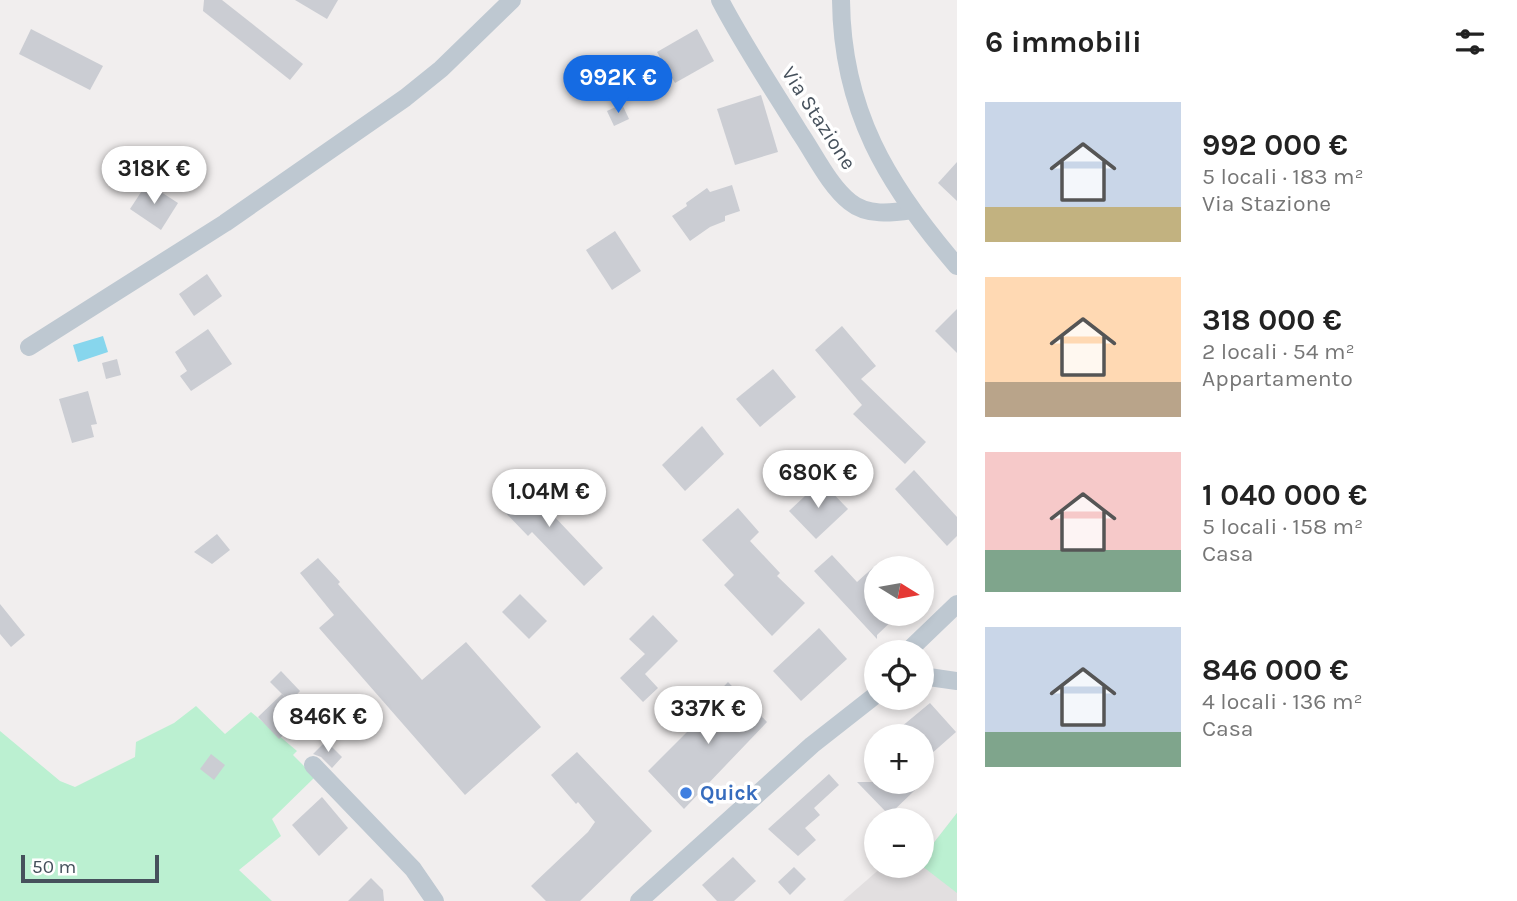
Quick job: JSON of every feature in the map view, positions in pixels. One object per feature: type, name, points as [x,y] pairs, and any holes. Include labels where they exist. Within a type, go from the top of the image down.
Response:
[{"type":"street","points":[[29,347],[225,223],[405,98],[441,69],[497,6],[512,0]]},
{"type":"street","name":"Via Stazione","points":[[720,0],[820,165],[849,202],[865,210],[912,210]]},
{"type":"street","points":[[841,0],[845,61],[858,108],[879,157],[912,210],[957,266]]},
{"type":"street","points":[[920,640],[957,604]]},
{"type":"street","points":[[934,678],[957,681]]},
{"type":"street","points":[[639,901],[817,739],[864,704]]},
{"type":"street","points":[[313,765],[413,869],[435,901]]},
{"type":"shaded area","points":[[957,813],[957,901],[843,901],[869,878],[934,878],[934,843]]},
{"type":"green space","points":[[196,706],[225,734],[251,712],[297,751],[293,755],[315,777],[272,819],[281,836],[239,870],[272,901],[0,901],[0,731],[60,781],[75,787],[135,757],[136,742],[174,723]]},
{"type":"green space","points":[[957,813],[957,893],[934,875],[934,843]]},
{"type":"water","points":[[103,336],[108,352],[78,362],[73,345]]},
{"type":"building","points":[[204,0],[222,0],[303,64],[290,80],[203,11]]},
{"type":"building","points":[[295,0],[338,0],[327,19]]},
{"type":"building","points":[[31,29],[103,66],[90,90],[19,54]]},
{"type":"building","points":[[697,29],[714,61],[675,83],[657,52]]},
{"type":"building","points":[[761,95],[778,152],[735,165],[717,109]]},
{"type":"building","points":[[622,104],[629,119],[614,126],[607,111]]},
{"type":"building","points":[[957,162],[957,201],[938,183]]},
{"type":"building","points":[[147,183],[178,203],[161,230],[130,209]]},
{"type":"building","points":[[732,185],[740,211],[725,216],[725,221],[710,227],[690,241],[672,216],[707,188],[710,192]]},
{"type":"building","points":[[615,231],[641,271],[612,290],[586,250]]},
{"type":"building","points":[[207,274],[222,296],[194,316],[179,294]]},
{"type":"building","points":[[957,309],[957,353],[935,331]]},
{"type":"building","points":[[842,326],[876,366],[861,379],[926,442],[905,464],[853,414],[862,405],[815,350]]},
{"type":"building","points":[[208,329],[232,364],[191,391],[180,376],[187,371],[175,352]]},
{"type":"building","points":[[117,359],[121,375],[106,379],[102,363]]},
{"type":"building","points":[[773,369],[796,397],[760,427],[736,399]]},
{"type":"building","points":[[88,391],[97,424],[91,425],[94,437],[72,443],[59,399]]},
{"type":"building","points":[[702,426],[724,454],[685,491],[662,465]]},
{"type":"building","points":[[914,470],[957,517],[957,536],[947,546],[895,489]]},
{"type":"building","points":[[528,475],[558,506],[551,513],[603,568],[584,586],[532,532],[528,536],[498,505]]},
{"type":"building","points":[[821,481],[848,509],[816,539],[789,511]]},
{"type":"building","points":[[738,508],[759,532],[750,541],[780,573],[777,576],[805,603],[772,636],[724,585],[734,575],[702,540]]},
{"type":"building","points":[[217,534],[230,550],[212,564],[194,552]]},
{"type":"building","points":[[832,555],[857,582],[864,576],[864,625],[814,571]]},
{"type":"building","points":[[318,558],[422,680],[466,642],[541,727],[465,795],[319,628],[334,615],[300,573]]},
{"type":"building","points":[[520,594],[547,621],[529,639],[502,612]]},
{"type":"building","points":[[0,604],[25,635],[11,647],[0,634]]},
{"type":"building","points":[[653,615],[678,641],[645,674],[658,688],[643,702],[620,678],[645,654],[629,639]]},
{"type":"building","points":[[865,626],[886,626],[877,635],[877,639]]},
{"type":"building","points":[[819,628],[847,659],[801,701],[773,671]]},
{"type":"building","points":[[281,671],[300,691],[290,702],[270,682]]},
{"type":"building","points":[[728,682],[767,722],[684,809],[648,771],[702,717],[698,713]]},
{"type":"building","points":[[282,694],[293,705],[289,708],[300,719],[279,739],[258,717]]},
{"type":"building","points":[[934,707],[956,732],[934,751],[934,724],[905,724],[922,710],[934,710]]},
{"type":"building","points":[[326,741],[342,757],[332,768],[321,757],[313,754]]},
{"type":"building","points":[[577,752],[652,831],[580,901],[546,901],[531,886],[588,832],[595,822],[551,775]]},
{"type":"building","points":[[211,754],[225,765],[214,780],[200,769]]},
{"type":"building","points":[[829,774],[839,785],[814,808],[820,815],[805,828],[816,840],[798,856],[768,829]]},
{"type":"building","points":[[869,794],[911,794],[896,808],[882,808]]},
{"type":"building","points":[[322,797],[348,828],[319,856],[292,825]]},
{"type":"building","points":[[733,857],[756,881],[734,901],[717,901],[702,885]]},
{"type":"building","points":[[794,867],[806,879],[790,895],[778,882]]},
{"type":"building","points":[[371,878],[383,890],[384,901],[348,901]]},
{"type":"place","name":"Quick","points":[[686,793]]}]
